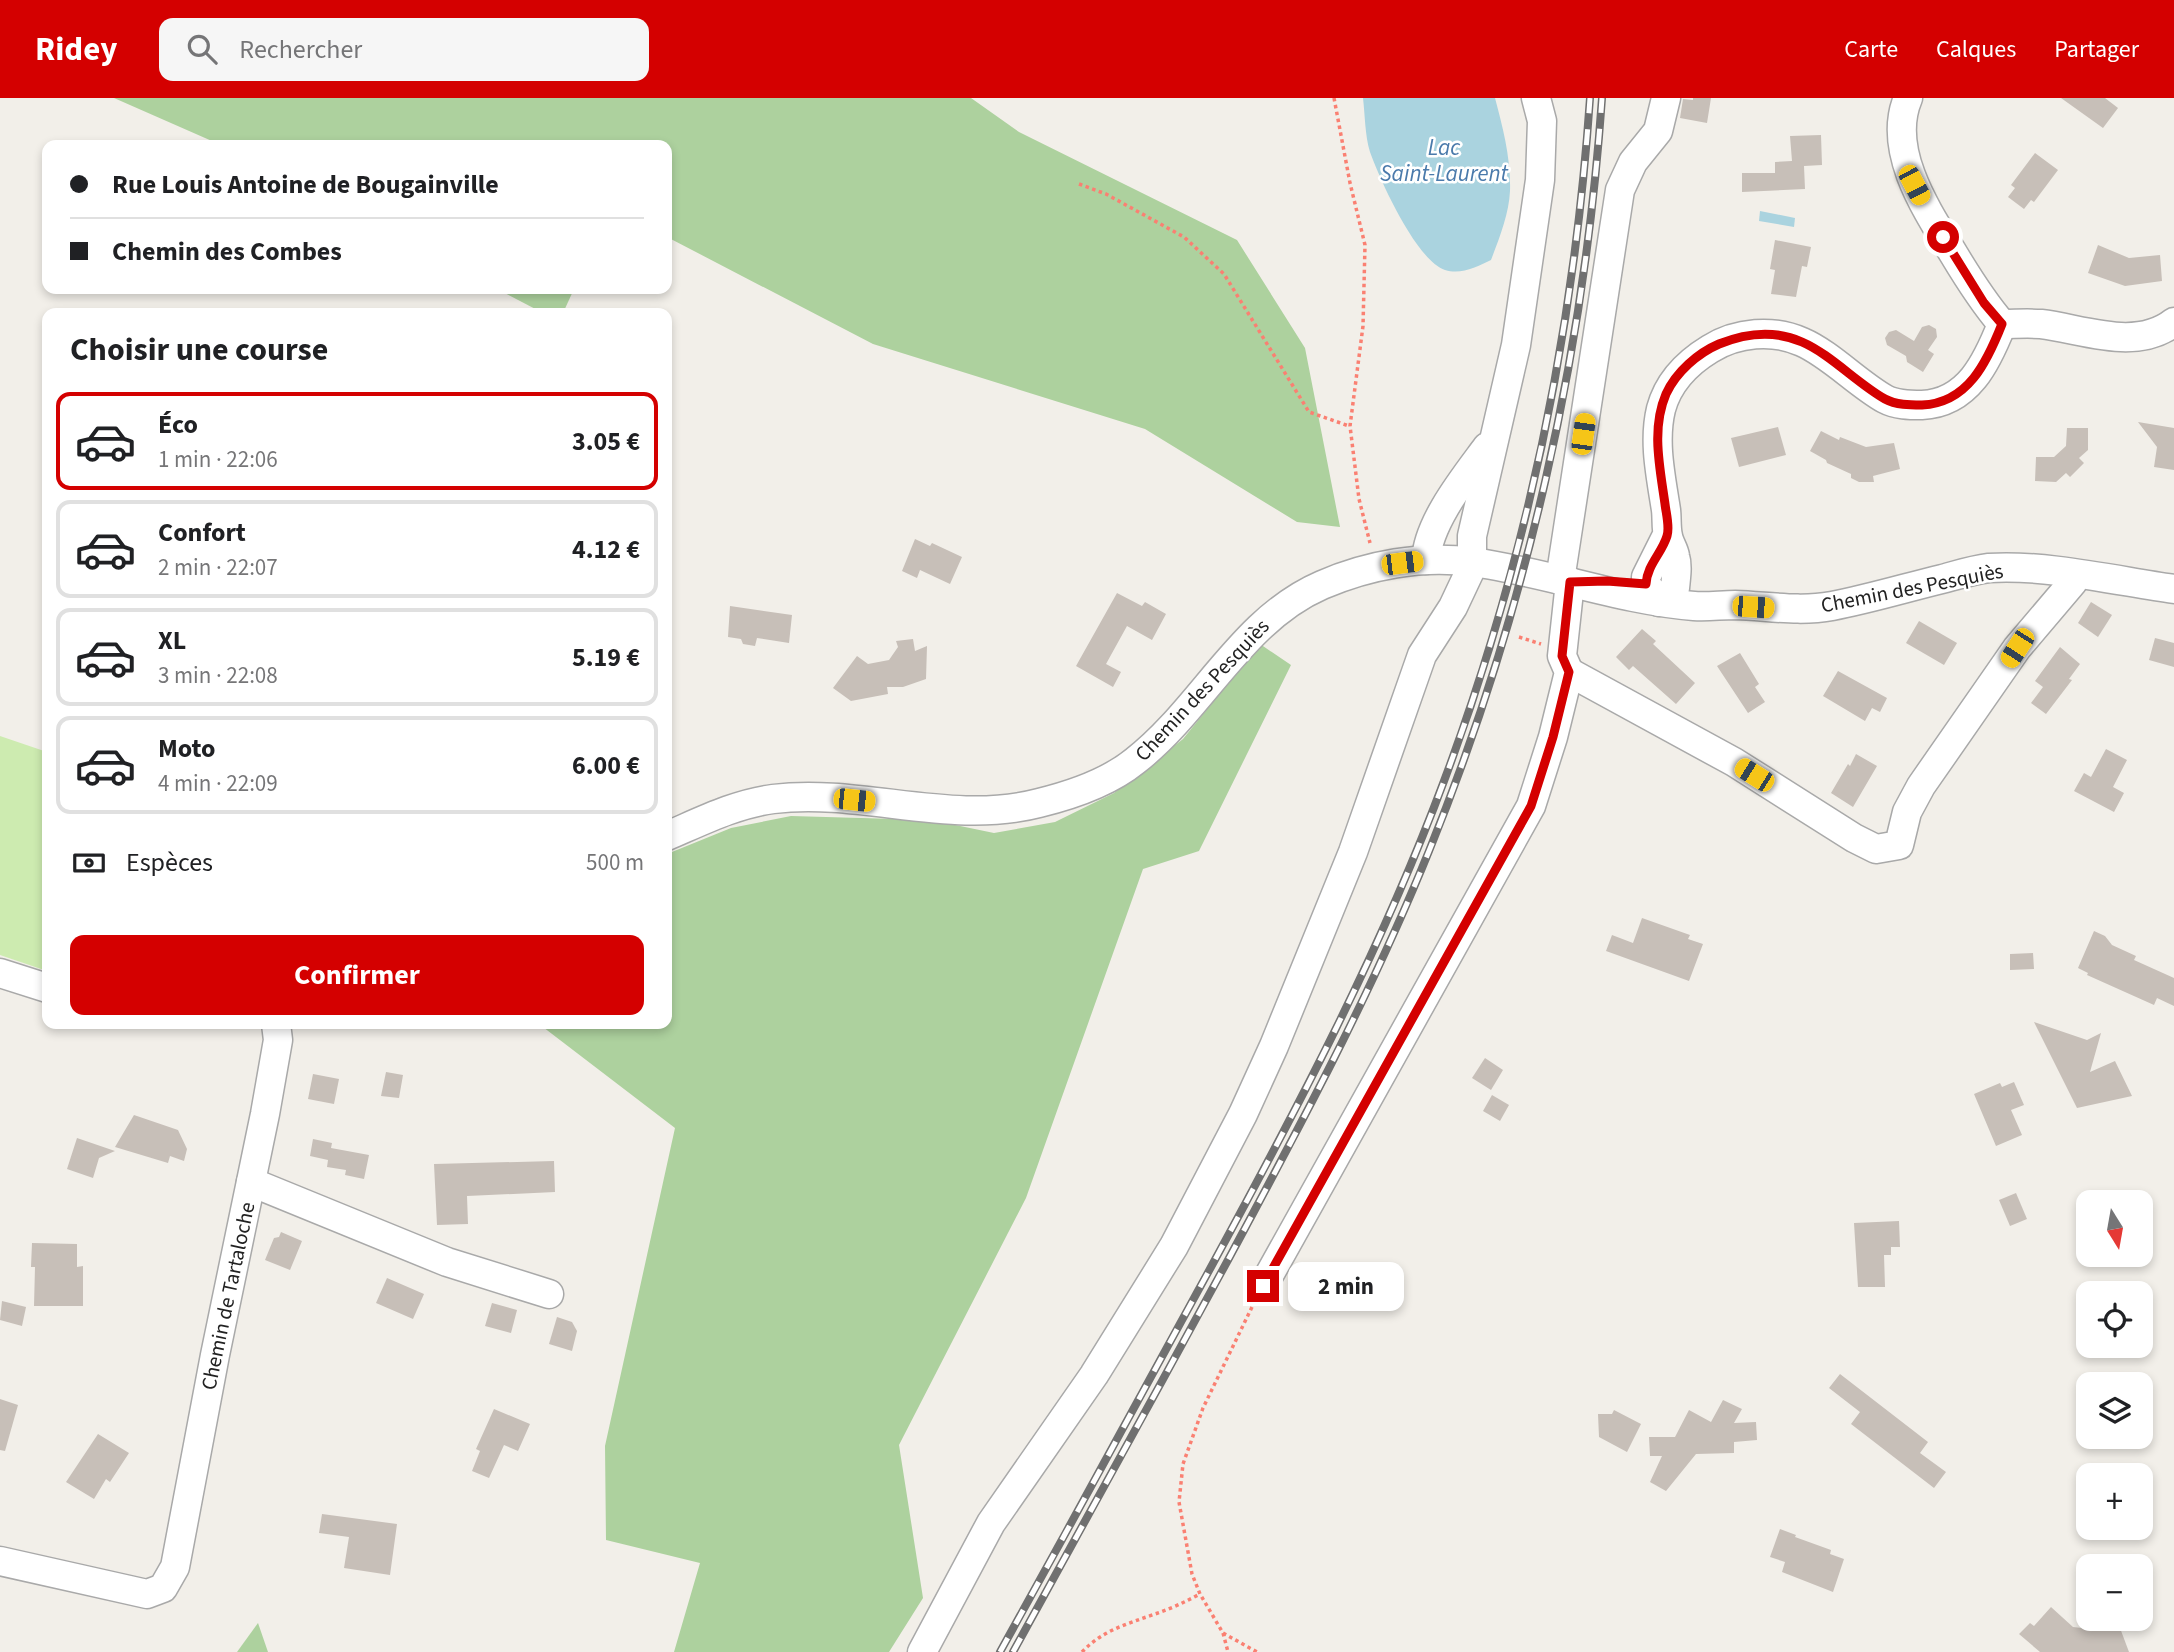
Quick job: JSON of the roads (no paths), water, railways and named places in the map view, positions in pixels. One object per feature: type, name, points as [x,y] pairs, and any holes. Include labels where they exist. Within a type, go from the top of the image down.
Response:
[{"type":"street","points":[[922,1652],[991,1523],[1094,1375],[1174,1245],[1243,1114],[1274,1046],[1353,852],[1422,656],[1453,607],[1472,562],[1472,537],[1516,345],[1540,180],[1542,121],[1536,98]]},
{"type":"street","points":[[1263,1286],[1531,806],[1553,737],[1569,672],[1562,656],[1565,581],[1620,190],[1633,162],[1658,131],[1666,98]]},
{"type":"street","points":[[1908,98],[1903,134],[1906,160],[1914,185],[1984,303],[2002,324],[2039,324],[2127,337],[2148,334],[2174,322]]},
{"type":"street","points":[[1660,591],[1646,577],[1667,535],[1658,449],[1661,411],[1666,394],[1676,377],[1693,360],[1712,347],[1736,337],[1758,334],[1783,336],[1803,342],[1887,400],[1906,405],[1926,404],[1945,401],[1963,391],[1991,353],[2002,324]]},
{"type":"street","points":[[1426,560],[1427,549],[1440,518],[1462,481],[1493,439]]},
{"type":"street","name":"Chemin des Pesquiès","points":[[672,834],[735,806],[775,799],[831,798],[947,810],[999,810],[1036,804],[1074,793],[1108,779],[1134,762],[1173,727],[1277,610],[1303,593],[1348,574],[1378,566],[1426,560],[1472,562],[1565,581],[1607,581],[1660,591],[1706,595],[1733,605],[1794,610],[1832,606],[1985,568],[2015,567],[2174,589]]},
{"type":"street","points":[[1569,672],[1734,762],[1854,838],[1876,849],[1899,845],[1907,812],[1921,786],[2017,648],[2073,582],[2074,574]]},
{"type":"street","points":[[0,973],[42,986]]},
{"type":"street","name":"Chemin de Tartaloche","points":[[0,1561],[147,1594],[163,1588],[175,1567],[278,1040],[277,1029]]},
{"type":"street","points":[[251,1182],[447,1262],[549,1294]]},
{"type":"water","name":"Lac Saint-Laurent","points":[[1363,98],[1495,98],[1508,155],[1510,191],[1506,217],[1491,260],[1469,270],[1457,272],[1445,270],[1422,251],[1400,218],[1375,165],[1367,139]]},
{"type":"water","points":[[1760,211],[1795,218],[1794,227],[1759,221]]},
{"type":"railway","points":[[1000,1652],[1306,1088],[1393,906],[1444,781],[1499,615],[1542,444],[1572,272],[1590,98]]},
{"type":"railway","points":[[1013,1652],[1228,1260],[1334,1058],[1407,904],[1464,761],[1522,576],[1565,387],[1581,291],[1602,98]]}]
